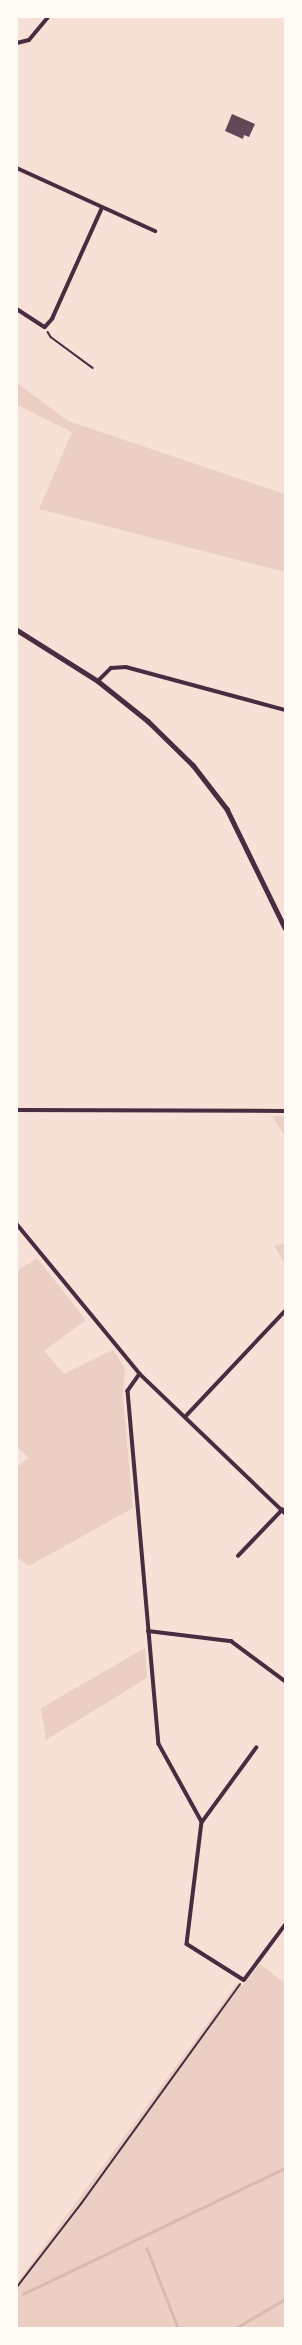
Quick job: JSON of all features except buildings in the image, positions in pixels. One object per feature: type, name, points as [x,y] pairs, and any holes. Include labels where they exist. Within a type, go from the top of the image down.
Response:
[{"type":"street","points":[[17,43],[29,40],[48,17]]},
{"type":"street","points":[[17,168],[155,231]]},
{"type":"street","points":[[17,309],[45,327],[52,319],[102,208]]},
{"type":"street","points":[[17,630],[98,681],[148,721],[188,760],[227,809],[285,928]]},
{"type":"street","points":[[98,681],[111,668],[126,666],[285,710]]},
{"type":"street","points":[[17,1110],[285,1111]]},
{"type":"street","points":[[17,1224],[140,1374],[186,1416],[283,1511],[238,1556]]},
{"type":"street","points":[[186,1416],[285,1311]]},
{"type":"street","points":[[140,1374],[128,1391],[159,1744],[202,1822]]},
{"type":"street","points":[[148,1631],[231,1641],[285,1681]]},
{"type":"street","points":[[256,1748],[202,1822],[187,1944],[244,1980],[285,1925]]},
{"type":"path","points":[[45,327],[51,337],[94,368]]},
{"type":"path","points":[[17,2287],[81,2204],[244,1980]]},
{"type":"path","points":[[17,2298],[17,2314]]},
{"type":"shaded area","points":[[17,383],[68,421],[285,494],[285,572],[39,509],[72,432],[17,405]]},
{"type":"shaded area","points":[[272,1116],[285,1116],[285,1136]]},
{"type":"shaded area","points":[[285,1243],[285,1264],[274,1246]]},
{"type":"shaded area","points":[[37,1258],[86,1320],[44,1351],[64,1374],[113,1350],[125,1368],[123,1396],[133,1508],[29,1566],[17,1557],[17,1467],[29,1458],[17,1447],[17,1271]]},
{"type":"shaded area","points":[[145,1648],[147,1678],[46,1740],[41,1708]]},
{"type":"shaded area","points":[[260,1964],[285,1983],[285,2328],[17,2328],[17,2283],[237,1983],[242,1986]]},
{"type":"waterway","points":[[23,2294],[285,2168]]},
{"type":"waterway","points":[[147,2248],[178,2328]]},
{"type":"waterway","points":[[236,2328],[285,2299]]}]
